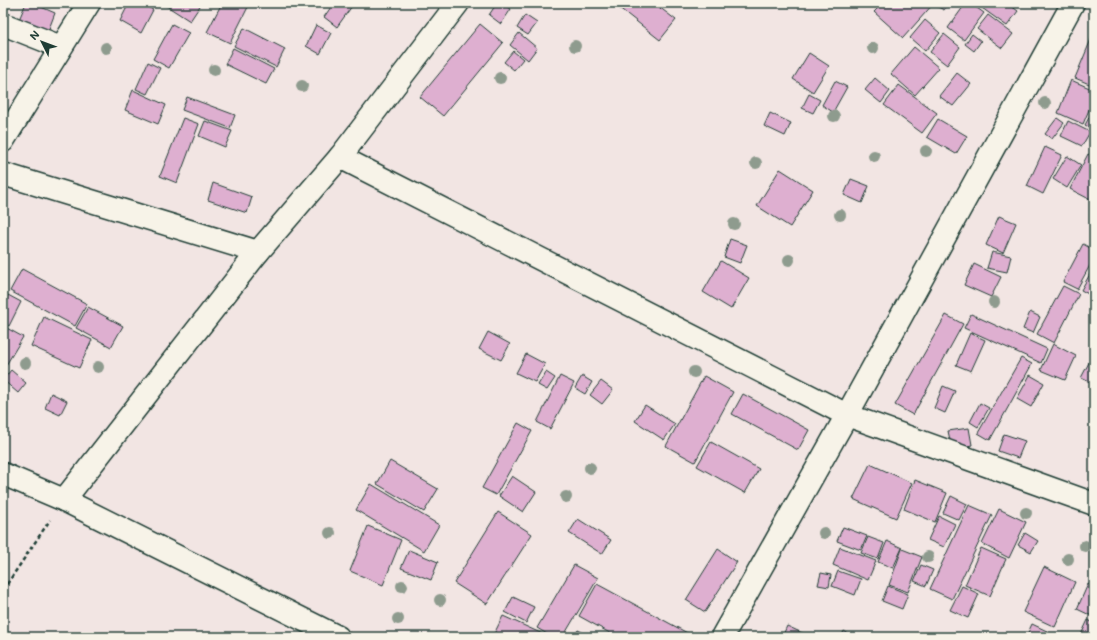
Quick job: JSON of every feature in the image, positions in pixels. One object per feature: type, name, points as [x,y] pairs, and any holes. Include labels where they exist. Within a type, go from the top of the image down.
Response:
[{"type":"street","points":[[3,141],[88,3]]},
{"type":"street","points":[[64,500],[258,252],[340,157],[458,3]]},
{"type":"street","points":[[722,637],[847,415],[1073,3]]},
{"type":"street","points":[[3,24],[61,47]]},
{"type":"street","points":[[340,157],[847,415],[1094,504]]},
{"type":"street","points":[[3,174],[258,252]]},
{"type":"street","points":[[3,474],[64,500],[338,637]]},
{"type":"path","points":[[3,590],[64,500]]},
{"type":"building","points":[[26,3],[32,3],[55,13],[47,34],[18,22]]},
{"type":"building","points":[[129,3],[141,3],[153,10],[141,33],[120,21]]},
{"type":"building","points":[[162,3],[202,3],[190,21]]},
{"type":"building","points":[[222,3],[239,3],[248,7],[230,43],[207,32]]},
{"type":"building","points":[[334,3],[348,3],[352,6],[337,27],[324,17]]},
{"type":"building","points":[[497,3],[502,3],[511,9],[501,24],[489,15]]},
{"type":"building","points":[[613,3],[654,3],[676,20],[660,40]]},
{"type":"building","points":[[883,3],[934,3],[903,38],[874,12]]},
{"type":"building","points":[[938,3],[949,3],[944,10],[936,6]]},
{"type":"building","points":[[966,3],[970,3],[984,13],[964,40],[948,28]]},
{"type":"building","points":[[975,3],[1007,3],[1018,11],[1007,26]]},
{"type":"building","points":[[525,15],[537,23],[528,35],[517,28]]},
{"type":"building","points":[[988,15],[1013,34],[1002,48],[977,29]]},
{"type":"building","points":[[925,20],[940,33],[925,51],[910,38]]},
{"type":"building","points":[[172,24],[189,33],[169,68],[153,59]]},
{"type":"building","points":[[480,24],[503,43],[443,116],[420,97]]},
{"type":"building","points":[[316,25],[331,33],[320,54],[306,46]]},
{"type":"building","points":[[244,28],[285,49],[276,67],[234,46]]},
{"type":"building","points":[[519,33],[537,48],[528,60],[510,45]]},
{"type":"building","points":[[944,34],[960,47],[947,65],[930,52]]},
{"type":"building","points":[[972,34],[981,41],[974,51],[965,44]]},
{"type":"building","points":[[1092,37],[1094,38],[1094,86],[1075,78]]},
{"type":"building","points":[[914,47],[939,68],[915,95],[891,74]]},
{"type":"building","points":[[233,48],[274,69],[266,84],[225,64]]},
{"type":"building","points":[[513,51],[523,59],[514,70],[504,62]]},
{"type":"building","points":[[809,53],[829,66],[813,92],[793,79]]},
{"type":"building","points":[[148,62],[160,68],[147,94],[136,89]]},
{"type":"building","points":[[957,73],[971,84],[953,106],[939,96]]},
{"type":"building","points":[[875,78],[890,91],[881,103],[865,90]]},
{"type":"building","points":[[1071,80],[1094,90],[1094,98],[1083,124],[1058,113]]},
{"type":"building","points":[[835,81],[847,87],[833,112],[822,105]]},
{"type":"building","points":[[899,85],[937,113],[922,133],[884,105]]},
{"type":"building","points":[[133,90],[166,105],[158,124],[125,110]]},
{"type":"building","points":[[809,94],[820,100],[813,113],[802,108]]},
{"type":"building","points":[[187,97],[235,115],[230,128],[182,110]]},
{"type":"building","points":[[1092,112],[1094,113],[1094,130],[1085,125]]},
{"type":"building","points":[[770,113],[791,123],[785,136],[764,126]]},
{"type":"building","points":[[183,118],[199,124],[177,183],[160,176]]},
{"type":"building","points":[[1057,118],[1064,123],[1052,139],[1045,134]]},
{"type":"building","points":[[938,119],[967,136],[956,154],[927,137]]},
{"type":"building","points":[[205,121],[232,131],[225,147],[199,136]]},
{"type":"building","points":[[1068,121],[1090,132],[1082,146],[1061,136]]},
{"type":"building","points":[[1094,132],[1094,143],[1089,141]]},
{"type":"building","points":[[1045,147],[1062,155],[1043,194],[1027,186]]},
{"type":"building","points":[[1088,154],[1094,157],[1093,201],[1070,189]]},
{"type":"building","points":[[1067,156],[1081,165],[1067,188],[1053,179]]},
{"type":"building","points":[[780,169],[813,190],[790,227],[757,206]]},
{"type":"building","points":[[851,179],[869,186],[862,203],[844,195]]},
{"type":"building","points":[[213,183],[252,197],[247,213],[208,200]]},
{"type":"building","points":[[999,216],[1016,223],[1003,253],[986,245]]},
{"type":"building","points":[[730,239],[747,245],[740,263],[724,257]]},
{"type":"building","points":[[1083,244],[1094,250],[1094,258],[1077,289],[1063,282]]},
{"type":"building","points":[[992,252],[1011,256],[1007,272],[987,268]]},
{"type":"building","points":[[721,261],[749,278],[731,309],[703,292]]},
{"type":"building","points":[[974,264],[1001,277],[991,297],[964,285]]},
{"type":"building","points":[[1094,267],[1094,297],[1081,290]]},
{"type":"building","points":[[22,269],[87,304],[75,326],[10,291]]},
{"type":"building","points":[[1063,286],[1079,294],[1054,343],[1037,334]]},
{"type":"building","points":[[8,295],[21,302],[9,326],[3,322],[3,303]]},
{"type":"building","points":[[88,307],[123,326],[111,347],[76,328]]},
{"type":"building","points":[[1030,312],[1040,317],[1033,333],[1023,329]]},
{"type":"building","points":[[971,314],[1047,349],[1041,363],[964,328]]},
{"type":"building","points":[[946,315],[963,324],[913,415],[895,405]]},
{"type":"building","points":[[44,317],[92,340],[79,368],[31,346]]},
{"type":"building","points":[[3,326],[23,337],[3,370]]},
{"type":"building","points":[[488,332],[510,344],[501,360],[479,349]]},
{"type":"building","points":[[970,333],[985,340],[971,371],[956,365]]},
{"type":"building","points":[[1053,344],[1076,356],[1065,380],[1041,370]]},
{"type":"building","points":[[1094,353],[1094,384],[1081,378]]},
{"type":"building","points":[[526,354],[545,364],[535,382],[516,373]]},
{"type":"building","points":[[1021,358],[1032,364],[990,440],[978,433]]},
{"type":"building","points":[[11,370],[26,383],[18,393],[3,380]]},
{"type":"building","points":[[546,372],[555,378],[547,390],[538,385]]},
{"type":"building","points":[[1030,375],[1044,383],[1031,407],[1017,399]]},
{"type":"building","points":[[560,376],[574,383],[550,429],[537,422]]},
{"type":"building","points":[[582,376],[592,382],[585,394],[575,388]]},
{"type":"building","points":[[704,376],[733,392],[695,462],[666,446]]},
{"type":"building","points":[[601,381],[613,390],[602,404],[590,395]]},
{"type":"building","points":[[943,386],[955,391],[945,413],[934,408]]},
{"type":"building","points":[[51,393],[67,401],[60,415],[45,408]]},
{"type":"building","points":[[743,394],[809,430],[798,450],[732,414]]},
{"type":"building","points":[[980,403],[989,408],[978,427],[970,422]]},
{"type":"building","points":[[645,405],[675,424],[664,440],[635,421]]},
{"type":"building","points":[[518,423],[532,431],[496,495],[482,488]]},
{"type":"building","points":[[969,428],[972,445],[952,449],[948,431]]},
{"type":"building","points":[[1004,434],[1025,441],[1018,458],[998,451]]},
{"type":"building","points":[[711,442],[759,469],[745,493],[697,466]]},
{"type":"building","points":[[390,461],[438,489],[424,512],[377,484]]},
{"type":"building","points":[[870,464],[912,483],[896,518],[853,499]]},
{"type":"building","points":[[512,476],[536,492],[523,512],[499,496]]},
{"type":"building","points":[[915,480],[947,493],[935,522],[904,509]]},
{"type":"building","points":[[371,484],[439,525],[424,551],[356,510]]},
{"type":"building","points":[[951,496],[967,504],[959,520],[943,513]]},
{"type":"building","points":[[969,505],[992,515],[952,599],[930,589]]},
{"type":"building","points":[[999,509],[1026,522],[1009,558],[982,544]]},
{"type":"building","points":[[498,512],[532,534],[487,604],[454,583]]},
{"type":"building","points":[[939,516],[955,524],[944,547],[928,540]]},
{"type":"building","points":[[578,519],[611,540],[602,554],[569,533]]},
{"type":"building","points":[[368,526],[401,540],[383,585],[350,571]]},
{"type":"building","points":[[843,527],[867,536],[861,550],[837,541]]},
{"type":"building","points":[[1025,533],[1038,541],[1031,552],[1018,545]]},
{"type":"building","points":[[868,537],[884,543],[878,559],[861,553]]},
{"type":"building","points":[[887,541],[902,548],[893,568],[878,562]]},
{"type":"building","points":[[840,547],[876,561],[868,580],[833,565]]},
{"type":"building","points":[[981,548],[1006,559],[990,596],[965,585]]},
{"type":"building","points":[[718,549],[737,562],[705,612],[686,600]]},
{"type":"building","points":[[902,549],[922,557],[908,592],[889,585]]},
{"type":"building","points":[[409,550],[438,562],[431,580],[401,568]]},
{"type":"building","points":[[574,565],[598,578],[563,637],[552,637],[537,628]]},
{"type":"building","points":[[921,565],[933,570],[926,586],[914,581]]},
{"type":"building","points":[[1044,567],[1075,582],[1055,627],[1023,612]]},
{"type":"building","points":[[838,571],[861,579],[855,595],[832,586]]},
{"type":"building","points":[[821,573],[831,575],[829,587],[818,585]]},
{"type":"building","points":[[597,584],[691,635],[690,637],[617,637],[579,616]]},
{"type":"building","points":[[1088,584],[1094,587],[1094,617],[1077,609]]},
{"type":"building","points":[[888,586],[908,594],[902,609],[882,601]]},
{"type":"building","points":[[962,586],[979,594],[968,618],[950,610]]},
{"type":"building","points":[[513,597],[534,607],[526,623],[505,612]]},
{"type":"building","points":[[503,616],[547,636],[500,637],[494,634]]},
{"type":"building","points":[[1088,620],[1094,623],[1094,637],[1080,637]]},
{"type":"building","points":[[1032,624],[1049,632],[1047,637],[1026,637]]},
{"type":"building","points":[[787,626],[811,637],[782,637]]},
{"type":"building","points":[[578,630],[590,636],[574,637]]},
{"type":"building","points":[[844,631],[854,637],[841,637]]}]
